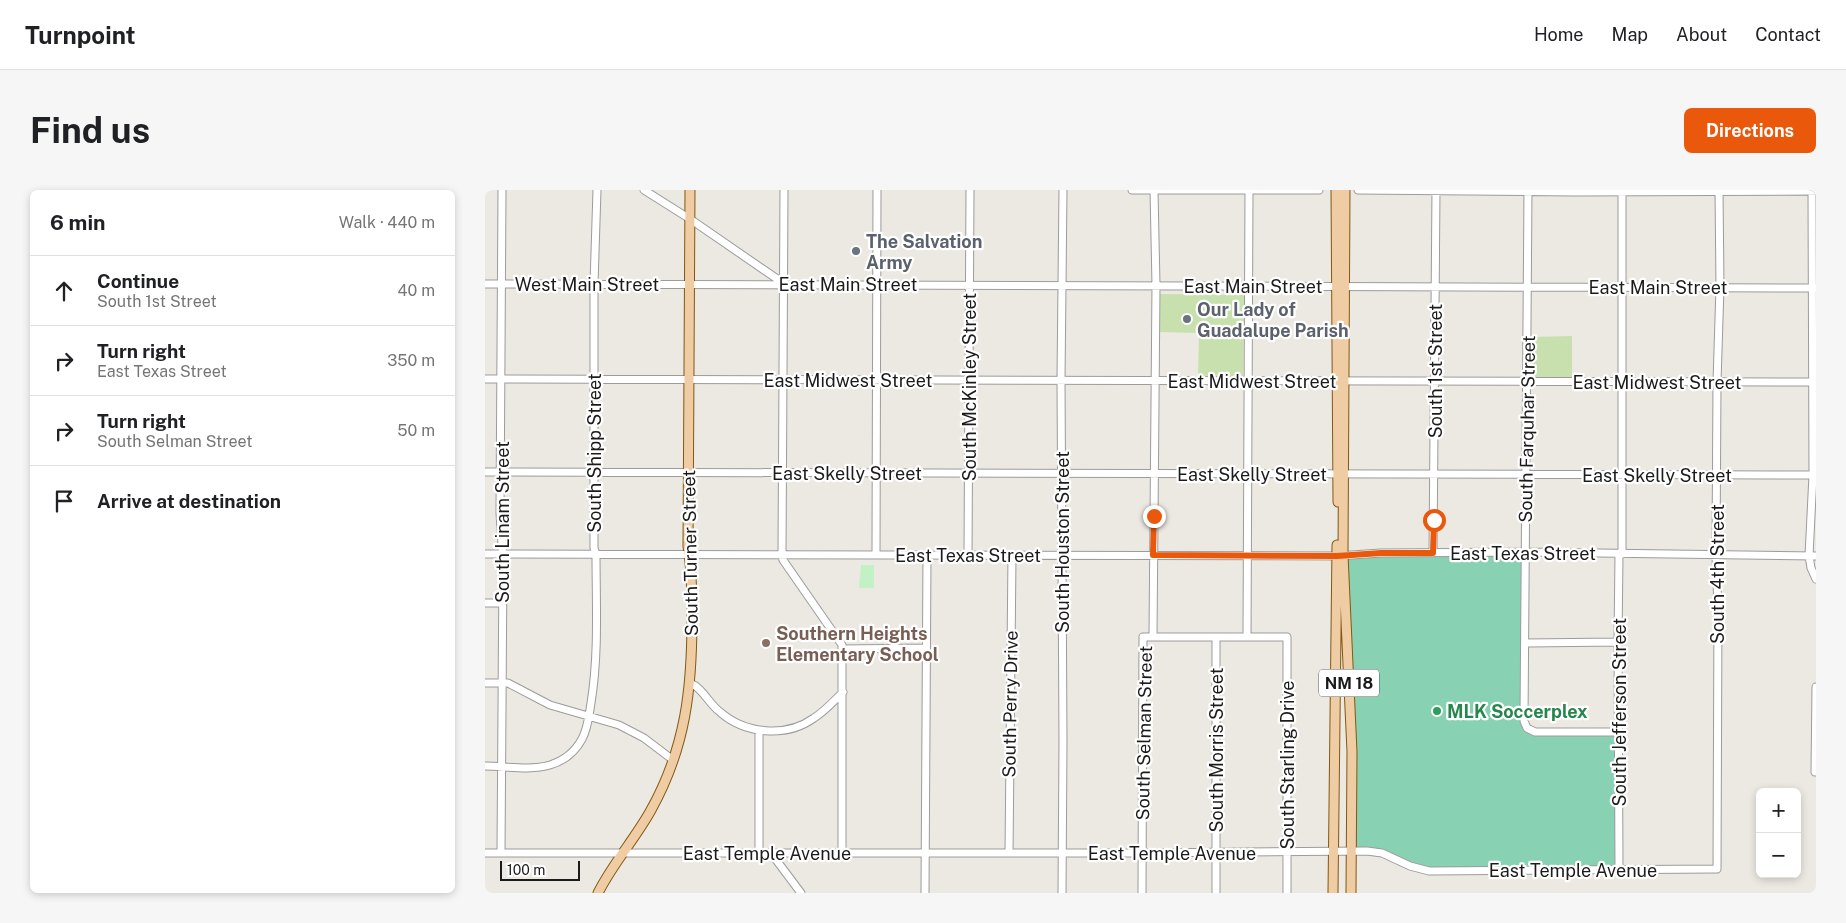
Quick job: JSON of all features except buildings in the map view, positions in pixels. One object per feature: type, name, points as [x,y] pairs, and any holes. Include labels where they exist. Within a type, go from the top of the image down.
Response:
[{"type":"main road","name":"South Turner Street","points":[[598,893],[610,870],[651,810],[673,760],[685,716],[690,683],[692,665],[688,472],[690,190]]},
{"type":"main road","name":"NM 18","points":[[1336,190],[1341,286]]},
{"type":"main road","name":"NM 18","points":[[1333,893],[1340,556],[1341,286],[1345,190]]},
{"type":"main road","name":"NM 18","points":[[1340,556],[1352,742],[1351,893]]},
{"type":"street","name":"South Linam Street","points":[[501,853],[502,190]]},
{"type":"street","name":"South Shipp Street","points":[[485,766],[540,767],[564,758],[582,739],[589,715],[595,680],[596,554],[594,548],[594,471],[597,190]]},
{"type":"street","points":[[644,190],[690,219],[783,284]]},
{"type":"street","points":[[784,190],[782,554],[783,560],[841,642],[843,649],[842,853]]},
{"type":"street","points":[[876,555],[877,190]]},
{"type":"street","name":"South McKinley Street","points":[[969,555],[970,190]]},
{"type":"street","name":"South Houston Street","points":[[1062,893],[1063,555],[1061,380],[1063,190]]},
{"type":"street","points":[[1132,190],[1319,190]]},
{"type":"street","name":"South Selman Street","points":[[1143,893],[1143,637],[1153,637],[1156,285],[1154,190]]},
{"type":"street","points":[[1153,637],[1247,637],[1249,190]]},
{"type":"street","points":[[1358,190],[1813,191],[1815,475],[1811,568],[1816,580]]},
{"type":"street","name":"South 1st Street","points":[[1433,553],[1436,191]]},
{"type":"street","name":"South Farquhar Street","points":[[1528,191],[1524,721],[1527,728],[1535,732],[1619,732]]},
{"type":"street","name":"South Jefferson Street","points":[[1619,870],[1618,642],[1622,476],[1622,191]]},
{"type":"street","name":"South 4th Street","points":[[1717,869],[1718,608],[1716,556],[1717,382],[1720,287],[1719,191]]},
{"type":"street","name":"West Main Street","points":[[485,284],[689,284]]},
{"type":"street","name":"East Main Street","points":[[689,284],[1814,288]]},
{"type":"street","name":"East Midwest Street","points":[[485,379],[1815,382]]},
{"type":"street","name":"East Skelly Street","points":[[485,472],[1815,475]]},
{"type":"street","name":"East Texas Street","points":[[485,554],[1340,556],[1381,553],[1525,552],[1813,556]]},
{"type":"street","points":[[925,893],[927,555]]},
{"type":"street","name":"South Perry Drive","points":[[1009,853],[1012,555]]},
{"type":"street","points":[[485,603],[502,603]]},
{"type":"street","name":"South Morris Street","points":[[1216,637],[1216,893]]},
{"type":"street","name":"South Starling Drive","points":[[1247,637],[1287,637],[1287,893]]},
{"type":"street","points":[[1525,643],[1618,642]]},
{"type":"street","points":[[843,649],[927,648]]},
{"type":"street","points":[[485,683],[508,684],[550,705],[619,725],[635,732],[673,760]]},
{"type":"street","points":[[690,683],[698,686],[714,706],[727,718],[745,727],[759,731],[783,730],[801,725],[813,719],[843,692]]},
{"type":"street","points":[[1815,772],[1816,687]]},
{"type":"street","points":[[759,731],[759,853]]},
{"type":"street","name":"East Temple Avenue","points":[[485,853],[1216,853],[1351,851],[1382,853],[1410,866],[1425,870],[1717,869]]},
{"type":"street","points":[[771,853],[801,893]]},
{"type":"green space","points":[[1160,294],[1244,295],[1243,377],[1198,376],[1199,333],[1159,332]]},
{"type":"green space","points":[[1572,336],[1572,378],[1532,378],[1532,337]]},
{"type":"green space","name":"MLK Soccerplex","points":[[1525,552],[1524,721],[1530,730],[1616,732],[1616,870],[1429,871],[1389,856],[1351,851],[1343,555]]},
{"type":"green space","points":[[861,565],[874,565],[874,588],[859,588]]},
{"type":"place","name":"The Salvation Army","points":[[856,251]]},
{"type":"place","name":"Our Lady of Guadalupe Parish","points":[[1187,319]]},
{"type":"place","name":"Southern Heights Elementary School","points":[[766,643]]},
{"type":"place","name":"MLK Soccerplex","points":[[1437,711]]},
{"type":"route","points":[[1154,516],[1153,555],[1337,556],[1381,553],[1433,553],[1434,520]]}]
